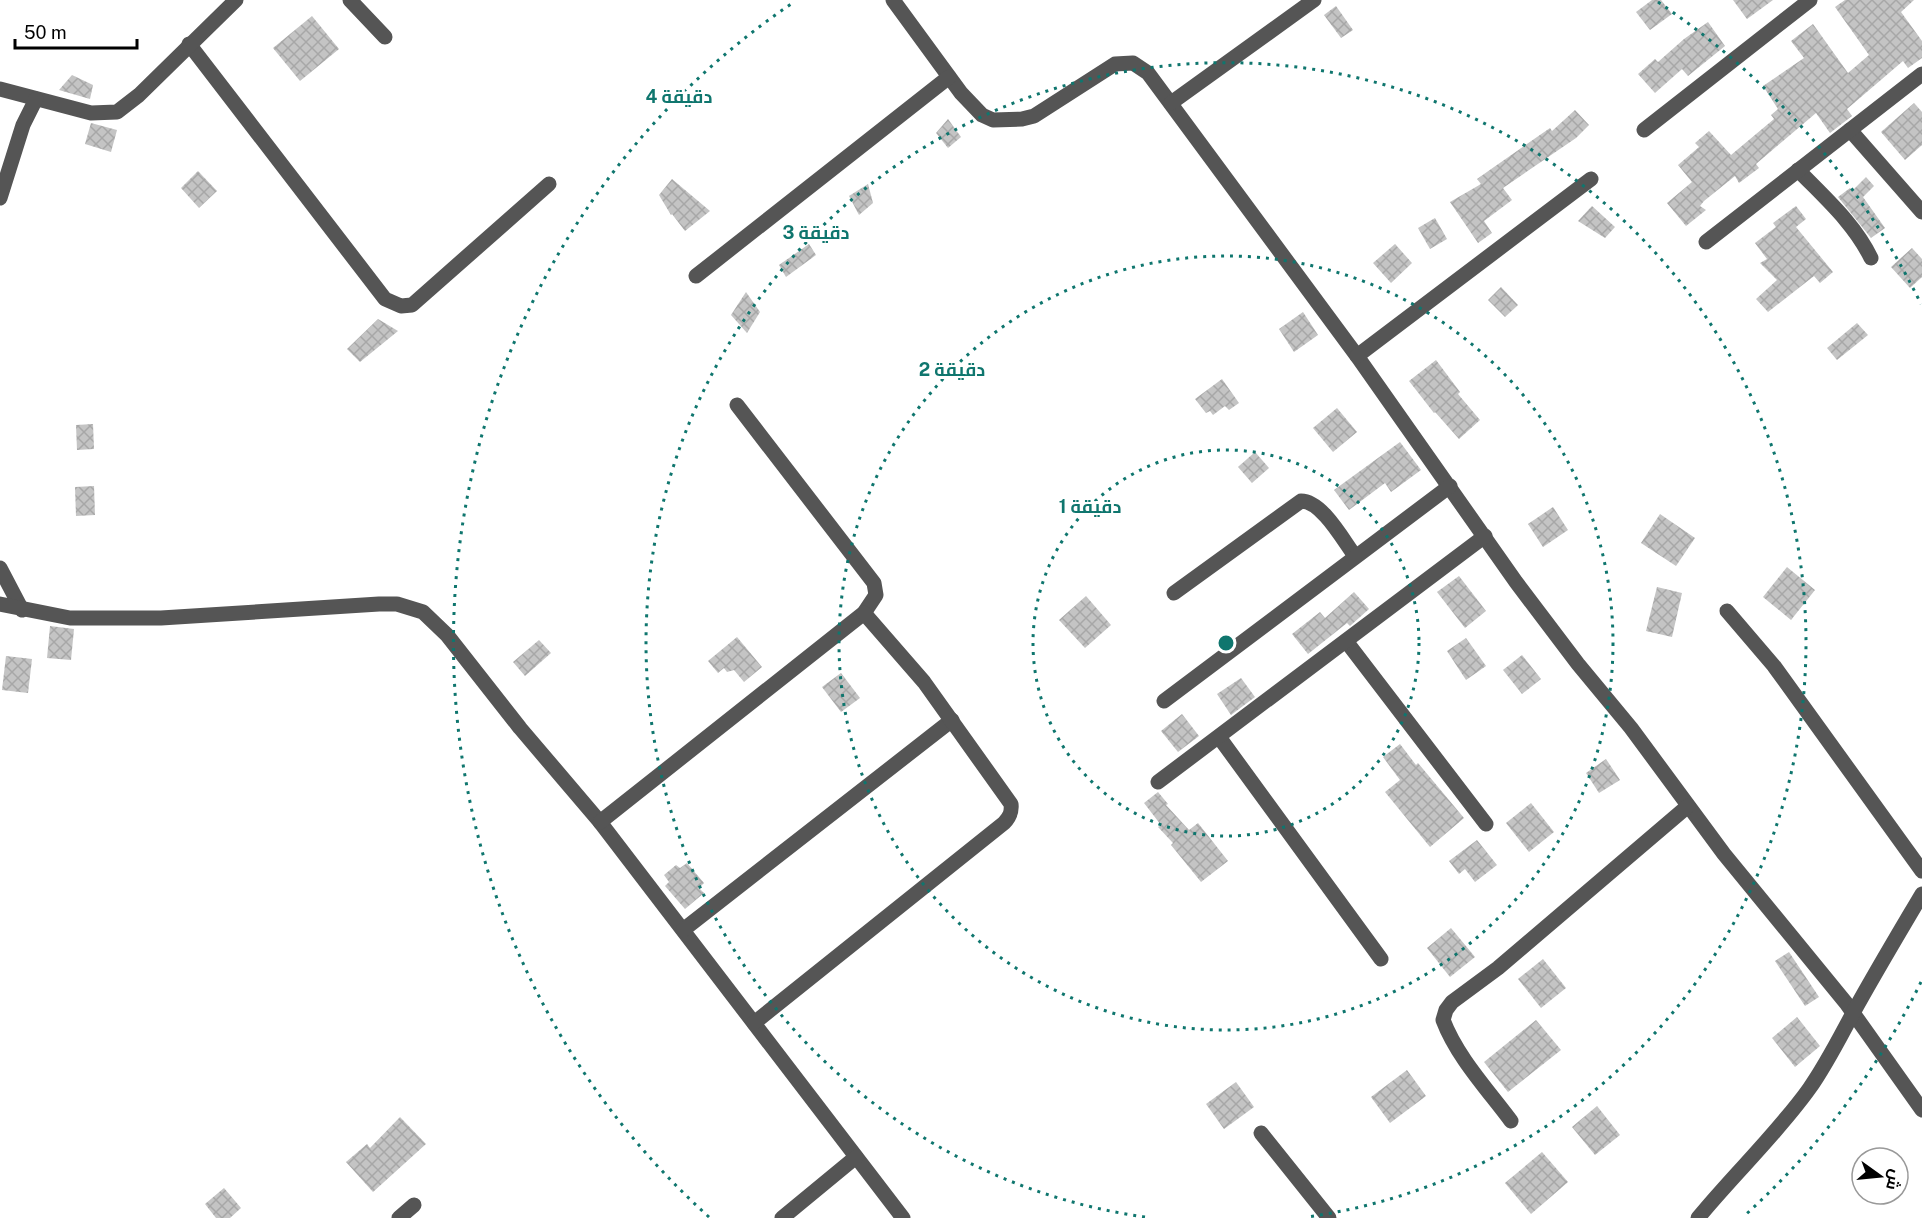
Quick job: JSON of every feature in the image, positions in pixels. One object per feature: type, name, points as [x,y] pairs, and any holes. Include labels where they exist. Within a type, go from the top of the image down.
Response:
[{"type":"street","points":[[0,89],[91,113],[117,112],[139,95],[236,0]]},
{"type":"street","points":[[350,0],[385,36]]},
{"type":"street","points":[[893,0],[971,105],[982,115],[993,120],[1022,119],[1034,116],[1115,64],[1133,63],[1148,73],[1357,356],[1516,582],[1852,1014],[1922,1110]]},
{"type":"street","points":[[1171,103],[1314,0]]},
{"type":"street","points":[[1644,130],[1810,0]]},
{"type":"street","points":[[189,44],[385,299],[396,305],[411,305],[549,184]]},
{"type":"street","points":[[1706,242],[1922,74]]},
{"type":"street","points":[[696,276],[949,77]]},
{"type":"street","points":[[0,198],[23,125],[36,99]]},
{"type":"street","points":[[1850,130],[1922,212]]},
{"type":"street","points":[[1798,170],[1850,224],[1864,243],[1871,258]]},
{"type":"street","points":[[1357,356],[1591,179]]},
{"type":"street","points":[[600,822],[864,613],[876,595],[874,584],[737,405]]},
{"type":"street","points":[[1164,701],[1450,486]]},
{"type":"street","points":[[1174,593],[1301,501],[1312,502],[1320,509],[1355,556]]},
{"type":"street","points":[[1158,782],[1485,536]]},
{"type":"street","points":[[0,568],[22,610]]},
{"type":"street","points":[[0,604],[70,618],[140,618],[379,604],[397,604],[423,612],[447,635],[520,728],[600,822],[903,1218]]},
{"type":"street","points":[[1726,611],[1774,666],[1922,871]]},
{"type":"street","points":[[754,1023],[1009,819],[1012,811],[1011,804],[911,665],[864,613]]},
{"type":"street","points":[[1346,641],[1486,825]]},
{"type":"street","points":[[683,930],[952,720]]},
{"type":"street","points":[[1219,737],[1381,959]]},
{"type":"street","points":[[1511,1121],[1447,1030],[1443,1020],[1446,1010],[1452,1002],[1497,968],[1688,806]]},
{"type":"street","points":[[1698,1218],[1764,1144],[1808,1089],[1833,1053],[1852,1014],[1922,894]]},
{"type":"street","points":[[1262,1133],[1329,1218]]},
{"type":"street","points":[[782,1218],[856,1157]]},
{"type":"street","points":[[399,1218],[414,1205]]},
{"type":"building","points":[[1652,0],[1661,0],[1672,14],[1650,30],[1636,12]]},
{"type":"building","points":[[1733,0],[1773,0],[1747,19]]},
{"type":"building","points":[[1845,0],[1914,0],[1901,12],[1922,41],[1922,58],[1908,68],[1903,61],[1847,109],[1852,116],[1830,133],[1816,113],[1756,164],[1759,168],[1739,183],[1735,176],[1704,201],[1700,206],[1706,210],[1686,226],[1667,203],[1692,182],[1678,165],[1699,147],[1695,143],[1709,131],[1731,155],[1774,119],[1771,115],[1778,109],[1763,86],[1804,58],[1791,41],[1813,24],[1848,73],[1869,55],[1835,7]]},
{"type":"building","points":[[1336,6],[1353,30],[1341,38],[1324,15]]},
{"type":"building","points":[[312,16],[339,49],[300,81],[273,48]]},
{"type":"building","points":[[1708,22],[1725,46],[1688,76],[1682,69],[1655,93],[1638,74],[1655,59],[1658,62]]},
{"type":"building","points":[[72,75],[93,85],[90,99],[59,90]]},
{"type":"building","points":[[1914,103],[1922,112],[1922,145],[1905,160],[1881,132]]},
{"type":"building","points":[[1575,110],[1589,125],[1576,138],[1503,188],[1512,200],[1484,221],[1492,233],[1478,243],[1450,202],[1481,184],[1477,179],[1550,128],[1552,131]]},
{"type":"building","points":[[948,119],[961,137],[948,148],[936,133]]},
{"type":"building","points":[[91,123],[117,130],[111,152],[85,144]]},
{"type":"building","points":[[198,171],[217,191],[199,208],[181,188]]},
{"type":"building","points":[[1866,177],[1874,186],[1863,197],[1885,228],[1871,238],[1838,197],[1850,188],[1852,191]]},
{"type":"building","points":[[672,179],[710,211],[685,231],[671,215],[659,195]]},
{"type":"building","points":[[868,184],[873,203],[859,215],[849,196]]},
{"type":"building","points":[[1592,206],[1615,227],[1605,238],[1578,221]]},
{"type":"building","points":[[1796,206],[1806,219],[1796,227],[1833,272],[1820,283],[1814,276],[1768,312],[1756,299],[1777,280],[1760,263],[1767,259],[1755,243],[1776,227],[1773,223]]},
{"type":"building","points":[[1435,218],[1447,239],[1430,249],[1418,228]]},
{"type":"building","points":[[809,244],[816,255],[786,277],[779,265]]},
{"type":"building","points":[[1395,244],[1412,263],[1391,283],[1373,263]]},
{"type":"building","points":[[1912,248],[1922,259],[1922,277],[1910,288],[1891,267]]},
{"type":"building","points":[[1501,287],[1518,305],[1505,317],[1488,300]]},
{"type":"building","points":[[746,292],[760,312],[747,333],[731,315]]},
{"type":"building","points":[[1303,312],[1318,335],[1294,352],[1279,329]]},
{"type":"building","points":[[378,319],[398,331],[360,362],[347,349]]},
{"type":"building","points":[[1857,323],[1868,335],[1837,360],[1827,348]]},
{"type":"building","points":[[1436,360],[1460,392],[1458,394],[1480,420],[1459,439],[1434,413],[1409,381]]},
{"type":"building","points":[[1222,379],[1239,403],[1229,410],[1225,406],[1213,415],[1210,411],[1206,413],[1195,399]]},
{"type":"building","points":[[1337,408],[1357,432],[1333,452],[1313,428]]},
{"type":"building","points":[[93,424],[94,449],[77,450],[76,425]]},
{"type":"building","points":[[1400,442],[1421,470],[1391,492],[1385,483],[1349,510],[1334,490]]},
{"type":"building","points":[[1255,452],[1269,468],[1252,483],[1238,467]]},
{"type":"building","points":[[94,486],[95,515],[76,516],[75,487]]},
{"type":"building","points":[[1553,507],[1568,530],[1543,547],[1528,524]]},
{"type":"building","points":[[1660,514],[1695,538],[1676,566],[1641,543]]},
{"type":"building","points":[[1787,567],[1815,590],[1791,620],[1763,597]]},
{"type":"building","points":[[1459,576],[1486,611],[1465,628],[1437,592]]},
{"type":"building","points":[[1657,587],[1682,593],[1672,637],[1646,631]]},
{"type":"building","points":[[1354,592],[1369,609],[1350,626],[1347,623],[1308,654],[1292,634],[1320,612],[1325,618]]},
{"type":"building","points":[[1086,596],[1111,625],[1085,648],[1059,620]]},
{"type":"building","points":[[50,626],[74,629],[71,660],[47,658]]},
{"type":"building","points":[[737,637],[762,667],[744,682],[734,670],[727,672],[724,668],[718,673],[708,661]]},
{"type":"building","points":[[1466,638],[1486,666],[1466,680],[1447,651]]},
{"type":"building","points":[[539,640],[551,653],[525,676],[513,662]]},
{"type":"building","points":[[1522,655],[1541,679],[1522,694],[1503,670]]},
{"type":"building","points":[[6,656],[32,659],[28,693],[2,690]]},
{"type":"building","points":[[841,673],[860,698],[841,712],[822,687]]},
{"type":"building","points":[[1241,678],[1255,697],[1231,715],[1217,694]]},
{"type":"building","points":[[1182,714],[1199,736],[1178,752],[1161,731]]},
{"type":"building","points":[[1400,744],[1464,818],[1430,847],[1385,792],[1400,780],[1383,757]]},
{"type":"building","points":[[1606,759],[1620,780],[1599,793],[1586,773]]},
{"type":"building","points":[[1158,792],[1168,804],[1166,805],[1189,830],[1198,823],[1228,861],[1201,882],[1171,845],[1173,843],[1158,827],[1161,825],[1144,803]]},
{"type":"building","points":[[1531,803],[1554,832],[1529,852],[1506,823]]},
{"type":"building","points":[[1477,840],[1497,865],[1475,882],[1465,869],[1459,874],[1449,861]]},
{"type":"building","points":[[687,863],[704,883],[699,888],[704,893],[685,909],[665,886],[669,882],[664,875],[676,865],[680,868]]},
{"type":"building","points":[[1451,928],[1475,957],[1450,977],[1427,948]]},
{"type":"building","points":[[1789,952],[1819,997],[1805,1006],[1775,961]]},
{"type":"building","points":[[1543,959],[1566,988],[1541,1008],[1518,979]]},
{"type":"building","points":[[1797,1017],[1820,1046],[1795,1067],[1772,1038]]},
{"type":"building","points":[[1536,1020],[1561,1050],[1508,1092],[1484,1062]]},
{"type":"building","points":[[1407,1070],[1426,1096],[1390,1123],[1371,1097]]},
{"type":"building","points":[[1236,1082],[1254,1107],[1224,1129],[1206,1104]]},
{"type":"building","points":[[1597,1106],[1620,1135],[1595,1155],[1572,1127]]},
{"type":"building","points":[[400,1117],[426,1144],[373,1192],[346,1162],[367,1144],[370,1148]]},
{"type":"building","points":[[1542,1152],[1568,1182],[1531,1214],[1505,1183]]},
{"type":"building","points":[[224,1188],[241,1208],[230,1218],[216,1218],[205,1204]]}]
